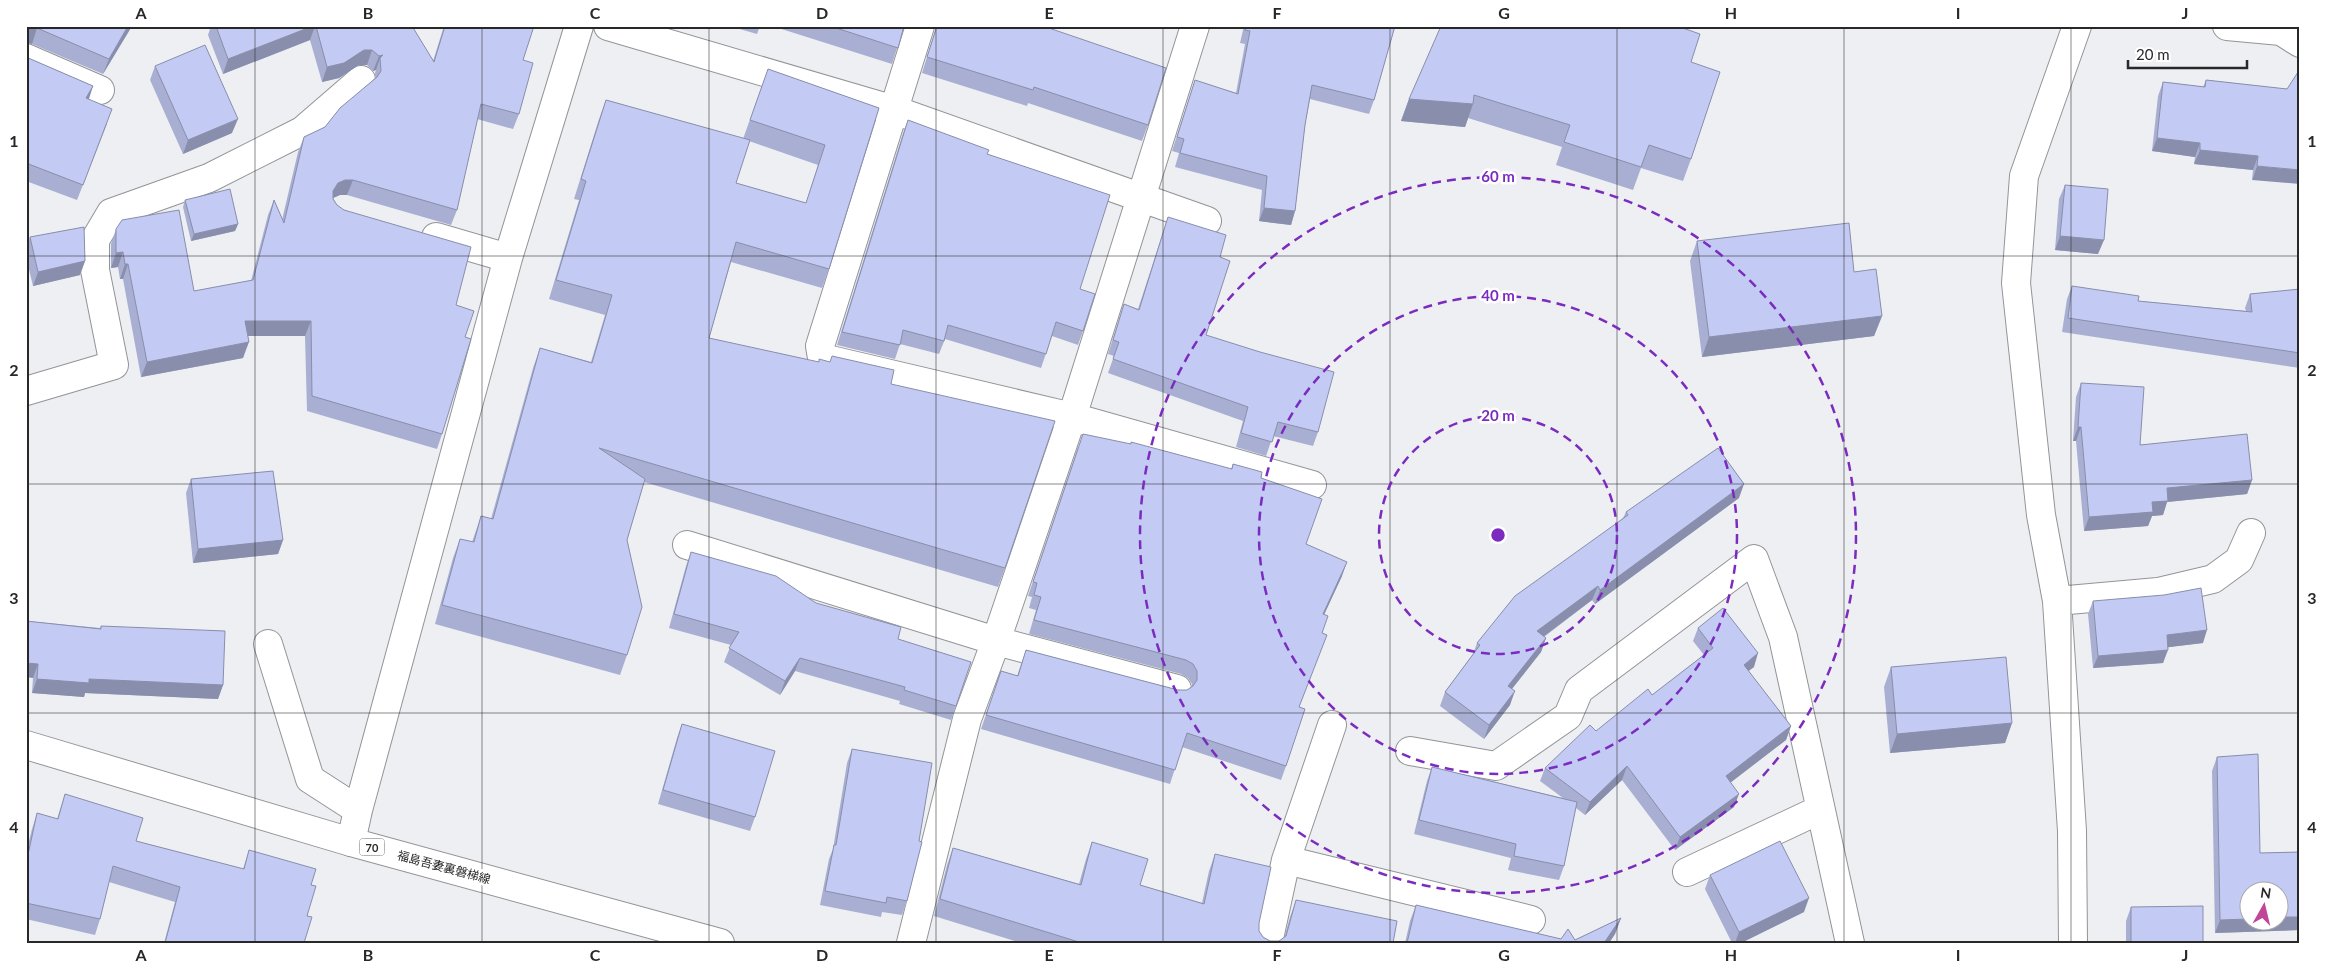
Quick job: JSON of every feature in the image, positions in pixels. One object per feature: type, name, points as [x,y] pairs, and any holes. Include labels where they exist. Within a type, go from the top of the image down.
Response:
[{"type":"street","points":[[351,842],[358,810],[508,258],[578,26]]},
{"type":"street","points":[[608,26],[894,110],[1207,221]]},
{"type":"street","points":[[920,26],[820,346],[822,358],[1072,417],[1312,485]]},
{"type":"street","points":[[911,943],[967,719],[996,641],[1072,417],[1195,26]]},
{"type":"street","points":[[2073,943],[2071,821],[2057,601],[2041,515],[2016,283],[2024,176],[2077,26]]},
{"type":"street","points":[[2227,26],[2232,28],[2281,31],[2300,43]]},
{"type":"street","points":[[26,58],[100,90]]},
{"type":"street","points":[[26,391],[114,365],[95,270],[95,240],[111,213],[209,178],[302,131],[361,80]]},
{"type":"street","points":[[417,232],[508,258]]},
{"type":"street","points":[[2057,601],[2158,592],[2213,579],[2239,560],[2251,533]]},
{"type":"street","points":[[687,545],[996,641],[1176,689]]},
{"type":"street","points":[[1410,751],[1496,766],[1568,716],[1579,690],[1754,559],[1783,637],[1850,943]]},
{"type":"street","points":[[268,644],[310,779],[358,810]]},
{"type":"street","points":[[1268,943],[1286,860],[1332,724]]},
{"type":"street","name":"福島吾妻裏磐梯線","points":[[26,745],[351,842],[704,941]]},
{"type":"street","points":[[1687,872],[1820,810]]},
{"type":"street","points":[[1286,860],[1531,920]]},
{"type":"building","points":[[26,26],[128,26],[109,59],[37,28],[26,28]]},
{"type":"building","points":[[216,26],[313,26],[228,59]]},
{"type":"building","points":[[316,26],[412,26],[434,62],[445,26],[534,26],[523,60],[533,63],[519,114],[481,104],[457,210],[353,180],[345,180],[338,183],[333,191],[333,199],[344,210],[471,247],[456,305],[474,311],[465,337],[471,339],[442,434],[312,396],[311,321],[245,321],[249,342],[147,362],[128,264],[125,264],[123,252],[116,253],[116,229],[122,220],[179,210],[194,291],[253,280],[274,200],[284,223],[304,137],[325,127],[340,108],[377,77],[381,71],[380,58],[383,55],[379,56],[372,50],[364,50],[344,63],[327,67]]},
{"type":"building","points":[[830,26],[904,26],[898,48]]},
{"type":"building","points":[[937,26],[1043,26],[1166,68],[1148,125],[1034,87],[1033,90],[927,57]]},
{"type":"building","points":[[1246,26],[1395,26],[1374,100],[1312,85],[1305,125],[1295,211],[1264,208],[1267,176],[1180,153],[1184,139],[1177,137],[1195,80],[1238,94],[1250,31],[1245,30]]},
{"type":"building","points":[[1441,26],[1677,26],[1700,34],[1691,62],[1720,72],[1691,159],[1649,145],[1641,167],[1564,142],[1570,125],[1474,95],[1473,104],[1409,99]]},
{"type":"building","points":[[205,45],[238,119],[188,140],[155,66]]},
{"type":"building","points":[[26,57],[93,86],[86,98],[112,109],[83,185],[26,163]]},
{"type":"building","points":[[768,69],[879,108],[829,269],[736,242],[709,338],[819,362],[819,359],[830,362],[832,356],[894,370],[891,384],[1055,421],[1005,568],[599,448],[645,479],[627,540],[642,607],[627,655],[442,605],[460,539],[474,542],[481,516],[493,519],[540,348],[592,363],[612,295],[556,280],[586,181],[581,179],[606,100],[750,140],[736,183],[806,203],[825,145],[750,120]]},
{"type":"building","points":[[2300,69],[2300,170],[2257,166],[2258,156],[2200,150],[2200,143],[2157,138],[2163,82],[2205,87],[2206,80],[2287,89]]},
{"type":"building","points":[[908,120],[989,150],[987,154],[1110,195],[1080,289],[1095,294],[1083,331],[1056,322],[1046,354],[948,325],[944,341],[903,330],[900,345],[842,332]]},
{"type":"building","points":[[2065,185],[2108,189],[2104,240],[2060,236]]},
{"type":"building","points":[[230,189],[238,224],[194,234],[185,200]]},
{"type":"building","points":[[1168,217],[1226,235],[1220,257],[1230,261],[1206,335],[1334,372],[1318,432],[1278,422],[1272,442],[1241,433],[1248,407],[1113,359],[1119,342],[1113,340],[1124,304],[1139,310]]},
{"type":"building","points":[[1849,223],[1854,272],[1876,269],[1882,316],[1709,337],[1697,241]]},
{"type":"building","points":[[84,227],[85,261],[38,272],[30,237]]},
{"type":"building","points":[[2072,286],[2139,296],[2138,301],[2252,312],[2250,294],[2300,289],[2300,353],[2068,318]]},
{"type":"building","points":[[2081,383],[2144,387],[2140,445],[2247,434],[2252,480],[2167,488],[2168,501],[2152,502],[2153,512],[2089,517],[2081,427],[2078,427]]},
{"type":"building","points":[[1083,434],[1131,444],[1131,442],[1232,469],[1233,464],[1262,472],[1261,478],[1322,499],[1306,544],[1347,562],[1323,614],[1328,616],[1322,633],[1327,635],[1299,707],[1305,709],[1286,766],[1187,733],[1175,770],[986,715],[1001,671],[1018,676],[1026,650],[1178,690],[1187,690],[1197,680],[1197,671],[1193,664],[1186,660],[1034,620],[1041,597],[1034,595],[1037,583],[1033,582]]},
{"type":"building","points":[[1718,448],[1744,484],[1600,590],[1598,586],[1537,631],[1546,638],[1508,686],[1515,691],[1489,725],[1445,692],[1480,645],[1477,643],[1515,596],[1628,515],[1626,512]]},
{"type":"building","points":[[273,471],[283,540],[198,549],[191,479]]},
{"type":"building","points":[[691,552],[776,576],[816,603],[901,627],[898,639],[971,662],[956,706],[904,690],[905,687],[800,658],[785,681],[729,648],[739,632],[674,614]]},
{"type":"building","points":[[2201,588],[2207,630],[2167,635],[2168,650],[2098,656],[2093,601],[2164,595]]},
{"type":"building","points":[[1723,608],[1758,653],[1744,665],[1791,726],[1726,776],[1739,794],[1680,837],[1627,766],[1590,802],[1545,768],[1590,725],[1596,731],[1648,689],[1652,695],[1713,648],[1698,628]]},
{"type":"building","points":[[26,621],[101,629],[101,626],[225,631],[223,685],[89,679],[89,683],[37,679],[38,664],[26,663]]},
{"type":"building","points":[[2006,657],[2012,723],[1897,734],[1891,667]]},
{"type":"building","points":[[682,724],[775,751],[755,817],[663,790]]},
{"type":"building","points":[[852,749],[932,763],[919,841],[922,842],[907,901],[887,897],[886,903],[825,891],[834,845],[836,845]]},
{"type":"building","points":[[2258,754],[2260,853],[2300,852],[2300,917],[2288,917],[2288,882],[2238,882],[2238,919],[2220,920],[2217,757]]},
{"type":"building","points":[[1432,767],[1577,802],[1564,866],[1514,856],[1516,844],[1419,820]]},
{"type":"building","points":[[65,794],[143,818],[136,841],[244,869],[249,850],[316,869],[311,885],[316,886],[307,916],[312,917],[304,943],[165,943],[180,887],[113,866],[100,919],[26,903],[26,864],[37,813],[58,819]]},
{"type":"building","points":[[1780,841],[1809,898],[1739,932],[1710,875]]},
{"type":"building","points":[[1092,842],[1148,859],[1140,885],[1204,904],[1215,854],[1271,867],[1259,923],[1259,931],[1263,937],[1270,941],[1279,941],[1286,936],[1296,900],[1397,921],[1393,943],[1082,943],[940,899],[953,848],[1081,885]]},
{"type":"building","points":[[1416,905],[1561,939],[1568,929],[1575,940],[1621,918],[1604,943],[1407,943]]},
{"type":"building","points":[[2203,906],[2203,943],[2131,943],[2131,907]]}]
